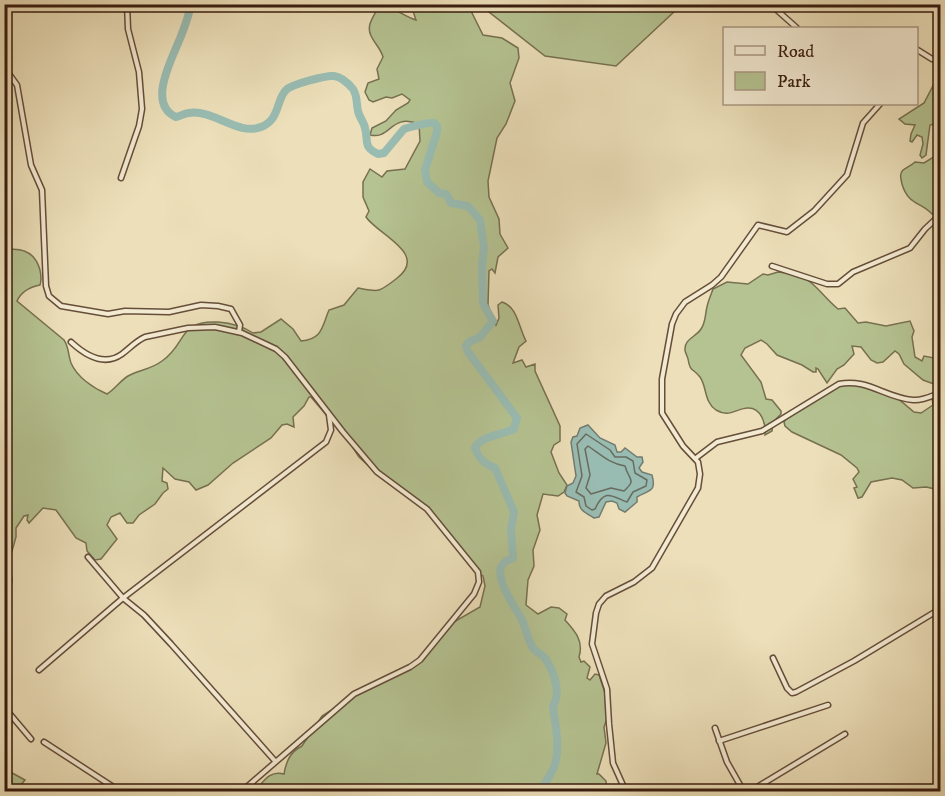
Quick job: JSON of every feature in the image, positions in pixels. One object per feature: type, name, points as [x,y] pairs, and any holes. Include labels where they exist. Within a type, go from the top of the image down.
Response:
[{"type":"street","points":[[121,178],[139,126],[142,109],[139,72],[128,29],[128,4]]},
{"type":"street","points":[[771,4],[796,27]]},
{"type":"street","points":[[918,50],[932,59]]},
{"type":"street","points":[[4,67],[17,85],[31,165],[42,190],[46,286],[53,301],[61,306],[108,314],[125,310],[169,312],[201,305],[218,306],[231,309],[240,324],[239,332]]},
{"type":"street","points":[[626,792],[613,763],[607,689],[592,644],[599,604],[606,596],[634,582],[652,568],[698,488],[700,474],[696,458],[683,446],[662,413],[662,379],[672,324],[685,302],[721,277],[758,225],[787,232],[814,211],[847,175],[863,123],[879,105]]},
{"type":"street","points":[[772,266],[827,284],[838,284],[854,272],[910,248],[940,214]]},
{"type":"street","points":[[71,342],[87,356],[109,360],[119,356],[138,341],[154,335],[202,326],[239,332],[276,349],[285,357],[377,472],[428,510],[475,567],[479,582],[474,594],[416,663],[354,694],[241,792]]},
{"type":"street","points":[[696,458],[717,442],[758,432],[776,424],[839,384],[864,383],[913,400],[940,393]]},
{"type":"street","points":[[39,670],[123,598],[326,442],[331,430],[328,413]]},
{"type":"street","points":[[88,557],[123,598],[149,620],[275,761]]},
{"type":"street","points":[[773,658],[787,688],[792,693],[796,692],[854,661],[940,609]]},
{"type":"street","points":[[719,741],[828,705]]},
{"type":"street","points":[[4,707],[31,739]]},
{"type":"street","points":[[715,728],[727,762],[744,792]]},
{"type":"street","points":[[749,792],[845,734]]},
{"type":"street","points":[[44,742],[121,792]]},
{"type":"green space","points":[[674,4],[676,10],[616,66],[545,56],[480,5]]},
{"type":"green space","points":[[379,5],[416,20],[411,5],[468,5],[483,35],[502,38],[518,48],[519,58],[510,83],[515,101],[506,124],[497,138],[488,181],[489,197],[499,219],[500,234],[508,248],[498,257],[495,273],[492,269],[489,271],[488,305],[496,325],[499,318],[498,305],[502,302],[507,304],[514,313],[526,341],[519,347],[513,363],[522,360],[526,367],[535,364],[535,371],[560,426],[560,441],[554,445],[551,452],[559,473],[567,485],[564,492],[558,496],[543,494],[537,515],[540,530],[533,550],[534,566],[528,580],[526,605],[538,614],[551,607],[559,608],[567,614],[565,620],[579,641],[581,662],[584,661],[590,667],[587,678],[590,680],[595,674],[599,675],[609,713],[604,727],[606,743],[597,774],[606,781],[607,791],[255,791],[271,775],[284,774],[289,758],[302,746],[322,716],[372,684],[412,667],[452,623],[480,607],[485,586],[483,576],[477,572],[427,509],[374,471],[359,457],[342,431],[311,397],[293,417],[294,427],[287,424],[282,425],[271,438],[233,463],[208,485],[196,490],[189,482],[175,479],[163,468],[162,481],[167,483],[168,489],[133,523],[127,523],[120,513],[111,517],[107,525],[117,539],[101,559],[95,560],[87,551],[86,543],[76,538],[56,510],[43,508],[29,523],[28,515],[24,516],[16,528],[10,558],[12,582],[5,594],[5,250],[17,249],[27,252],[35,259],[40,270],[40,285],[26,290],[17,301],[64,340],[71,363],[81,377],[107,394],[128,376],[162,361],[189,329],[205,322],[232,324],[253,333],[261,332],[281,319],[293,329],[301,341],[314,338],[321,331],[329,310],[344,305],[358,288],[375,291],[385,287],[405,270],[407,261],[405,253],[398,245],[366,217],[369,211],[363,197],[363,182],[370,169],[382,177],[387,171],[405,169],[420,141],[419,124],[409,122],[396,124],[377,136],[370,135],[372,128],[386,121],[410,100],[402,94],[373,102],[369,100],[365,92],[368,83],[379,79],[377,69],[383,57],[369,29]]},
{"type":"green space","points":[[940,80],[940,128],[934,124],[930,125],[926,155],[922,158],[920,155],[922,137],[917,135],[912,142],[910,141],[915,125],[905,124],[899,119],[924,103],[935,82]]},
{"type":"green space","points":[[940,153],[940,212],[932,214],[911,200],[902,184],[901,175],[903,170],[915,162],[924,163]]},
{"type":"green space","points":[[778,272],[800,276],[807,280],[838,309],[845,308],[858,323],[866,322],[886,326],[910,321],[914,331],[912,337],[915,357],[922,361],[924,356],[940,359],[940,391],[934,384],[923,380],[904,364],[895,351],[883,362],[877,363],[871,360],[861,347],[852,346],[854,354],[837,369],[827,383],[818,369],[816,368],[816,372],[813,372],[777,355],[761,340],[745,348],[741,355],[761,382],[766,399],[772,400],[781,411],[773,422],[772,431],[765,435],[762,417],[752,408],[728,413],[716,410],[709,403],[700,377],[690,366],[685,351],[686,343],[703,326],[713,289],[727,282],[748,284],[763,274]]},
{"type":"green space","points":[[855,384],[896,397],[914,412],[921,413],[933,405],[932,398],[940,395],[940,490],[926,487],[913,488],[902,480],[892,478],[871,482],[862,497],[858,498],[854,488],[857,487],[853,479],[859,472],[857,468],[841,455],[792,432],[785,426],[784,422],[787,417],[839,385]]},
{"type":"green space","points":[[5,769],[25,780],[20,786],[24,791],[5,791]]},
{"type":"water","points":[[588,425],[600,438],[615,445],[617,452],[625,448],[637,457],[642,457],[643,462],[639,468],[642,472],[652,475],[652,488],[637,497],[637,502],[625,512],[619,509],[617,503],[606,502],[599,517],[594,518],[582,509],[579,501],[565,493],[567,486],[573,483],[576,476],[571,442],[573,437],[577,436],[580,428]]},
{"type":"waterway","points":[[191,4],[164,80],[163,102],[167,111],[176,117],[187,113],[198,113],[252,129],[261,127],[272,120],[283,94],[289,88],[317,78],[337,77],[355,92],[368,146],[378,154],[384,153],[404,129],[434,123],[437,126],[437,132],[425,170],[427,182],[439,193],[446,194],[451,203],[468,206],[480,220],[484,247],[483,304],[493,321],[480,337],[466,346],[468,352],[517,418],[514,429],[486,438],[475,448],[483,461],[495,468],[514,512],[511,529],[513,558],[501,567],[502,582],[523,622],[531,644],[544,657],[555,681],[557,694],[553,706],[557,737],[556,760],[541,792]]}]
